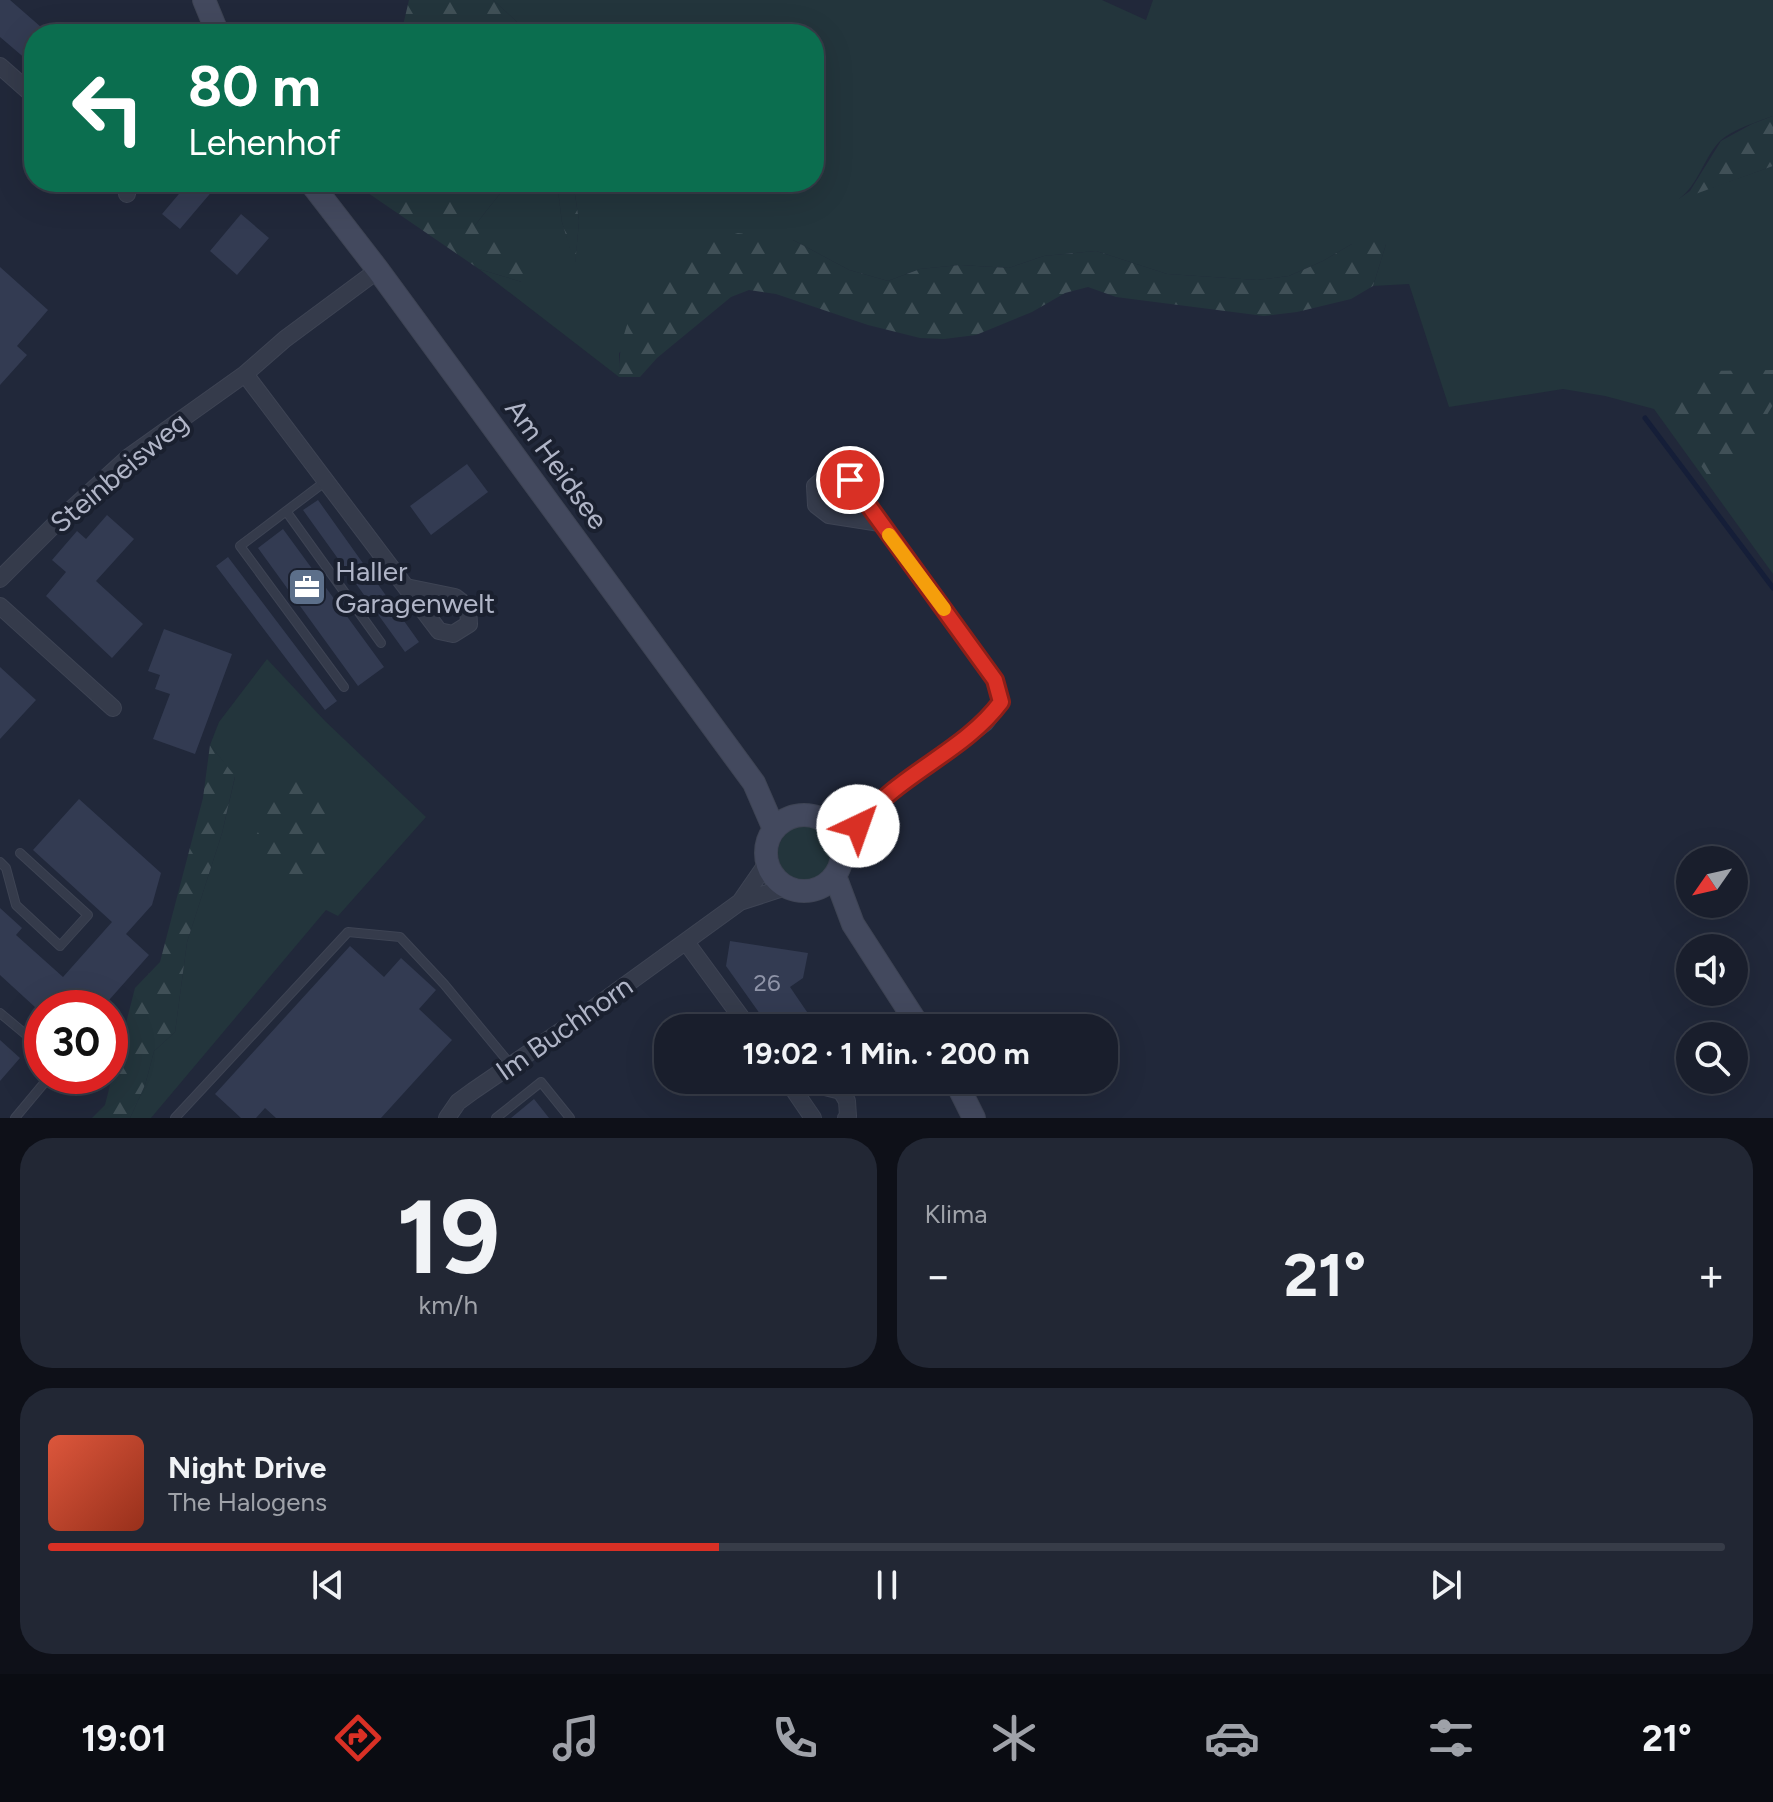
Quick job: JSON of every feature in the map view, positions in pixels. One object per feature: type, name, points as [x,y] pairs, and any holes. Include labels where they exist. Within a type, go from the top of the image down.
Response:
[{"type":"main road","points":[[204,0],[214,24]]},
{"type":"main road","name":"Am Heidsee","points":[[318,192],[754,783],[774,829]]},
{"type":"main road","name":"Am Heidsee","points":[[754,783],[797,815]]},
{"type":"main road","points":[[797,815],[823,819],[836,831],[842,848],[841,863],[835,876],[814,890],[786,887],[772,875],[767,863],[768,839],[783,820],[797,815]]},
{"type":"main road","points":[[835,876],[853,924],[911,1014]]},
{"type":"main road","points":[[814,890],[853,924]]},
{"type":"main road","points":[[962,1094],[974,1118]]},
{"type":"street","points":[[0,66],[24,87]]},
{"type":"street","name":"Steinbeisweg","points":[[0,579],[130,456],[245,374],[285,339],[378,270]]},
{"type":"street","points":[[245,374],[406,587]]},
{"type":"street","points":[[842,848],[875,804],[985,723],[1001,702],[995,680],[880,523]]},
{"type":"street","points":[[0,606],[113,708]]},
{"type":"street","points":[[823,819],[875,804]]},
{"type":"street","name":"Im Buchhorn","points":[[740,902],[767,863]]},
{"type":"street","name":"Im Buchhorn","points":[[451,1117],[458,1102],[740,902],[786,887]]},
{"type":"street","points":[[686,942],[739,1014]]},
{"type":"street","points":[[797,1094],[813,1118]]},
{"type":"street","points":[[843,1094],[847,1101],[846,1118]]},
{"type":"lane","points":[[326,481],[240,546],[344,687]]},
{"type":"lane","points":[[286,511],[381,643]]},
{"type":"lane","points":[[0,862],[6,868],[16,905],[60,946],[88,915],[20,853]]},
{"type":"lane","points":[[175,1118],[348,932],[400,937],[511,1065]]},
{"type":"lane","points":[[0,1013],[24,1033]]},
{"type":"lane","points":[[496,1118],[541,1082],[570,1118]]},
{"type":"lane","points":[[15,1118],[35,1094]]},
{"type":"green space","points":[[409,0],[493,0],[519,24],[403,24]]},
{"type":"green space","points":[[493,0],[1102,0],[1146,20],[1153,0],[1773,0],[1773,116],[1738,129],[1720,141],[1679,199],[1773,166],[1773,574],[1654,409],[1563,389],[1449,407],[1409,284],[1373,286],[1386,244],[1352,244],[1289,276],[1257,280],[1167,274],[1096,251],[1044,256],[1009,268],[960,265],[920,269],[888,281],[849,270],[793,240],[619,353],[619,377],[479,269],[522,282],[475,225],[501,192],[558,192],[562,222],[575,263],[579,221],[575,192],[824,192],[824,24],[519,24]]},
{"type":"green space","points":[[1773,116],[1773,166],[1676,201],[1690,191],[1721,141]]},
{"type":"green space","points":[[367,192],[501,192],[475,225],[539,272],[522,282],[479,269]]},
{"type":"green space","points":[[558,192],[575,192],[579,221],[575,266],[562,222]]},
{"type":"green space","points":[[738,233],[793,240],[849,270],[888,281],[920,269],[960,265],[1009,268],[1044,256],[1096,251],[1167,274],[1257,280],[1289,276],[1352,244],[1374,238],[1386,244],[1373,286],[1351,299],[1297,312],[1264,316],[1116,297],[1088,287],[1065,293],[1032,312],[976,335],[920,338],[868,325],[776,294],[749,290],[731,297],[657,358],[640,377],[619,377],[627,325],[637,303],[652,284],[689,254]]},
{"type":"green space","points":[[1773,370],[1773,405],[1719,492],[1659,405],[1705,371]]},
{"type":"green space","points":[[267,659],[325,721],[426,817],[338,916],[326,910],[151,1118],[130,1118],[145,1085],[154,1051],[175,1032],[187,942],[222,833],[235,777],[210,745],[219,722]]},
{"type":"green space","points":[[210,745],[235,776],[222,833],[187,942],[175,1032],[154,1051],[145,1085],[130,1118],[92,1118],[105,1105],[108,1094],[128,1094],[128,1015],[135,988],[160,962],[203,798]]},
{"type":"green space","points":[[288,768],[324,792],[335,813],[325,860],[305,880],[278,878],[246,852],[258,832],[259,816]]},
{"type":"green space","points":[[806,825],[826,833],[834,853],[826,873],[806,881],[786,873],[778,853],[786,833]]},
{"type":"building","points":[[0,0],[10,0],[38,24],[24,24],[24,57],[0,37]]},
{"type":"building","points":[[181,192],[211,192],[180,229],[162,214]]},
{"type":"building","points":[[241,214],[269,238],[237,275],[210,251]]},
{"type":"building","points":[[0,267],[48,310],[17,346],[27,355],[0,385]]},
{"type":"building","points":[[467,464],[488,492],[431,535],[410,506]]},
{"type":"building","points":[[318,500],[419,642],[405,652],[303,510]]},
{"type":"building","points":[[107,515],[134,539],[96,581],[143,624],[112,658],[46,596],[66,572],[52,560],[77,531],[86,539]]},
{"type":"building","points":[[283,529],[384,667],[358,686],[258,548]]},
{"type":"building","points":[[228,557],[337,701],[325,710],[216,566]]},
{"type":"building","points":[[164,629],[232,654],[195,754],[153,739],[170,694],[155,689],[160,675],[148,671]]},
{"type":"building","points":[[0,667],[36,700],[0,739]]},
{"type":"building","points":[[79,799],[161,873],[152,905],[126,934],[149,955],[118,990],[24,990],[24,997],[0,975],[0,908],[22,928],[16,935],[63,977],[112,922],[33,850]]},
{"type":"building","points":[[730,941],[808,953],[803,978],[790,987],[808,1014],[760,1014],[726,966]]},
{"type":"building","points":[[350,946],[384,977],[401,958],[436,990],[419,1009],[452,1040],[381,1118],[276,1118],[265,1108],[256,1118],[241,1118],[215,1094]]},
{"type":"building","points":[[0,1040],[20,1058],[0,1081]]},
{"type":"building","points":[[534,1099],[549,1118],[511,1118]]},
{"type":"waterway","points":[[1645,418],[1773,588]]},
{"type":"slow traffic","points":[[889,535],[944,609]]},
{"type":"place","name":"Haller Garagenwelt","points":[[307,587]]},
{"type":"route","points":[[850,480],[995,680],[1001,702],[985,723],[875,804],[858,826]]}]
